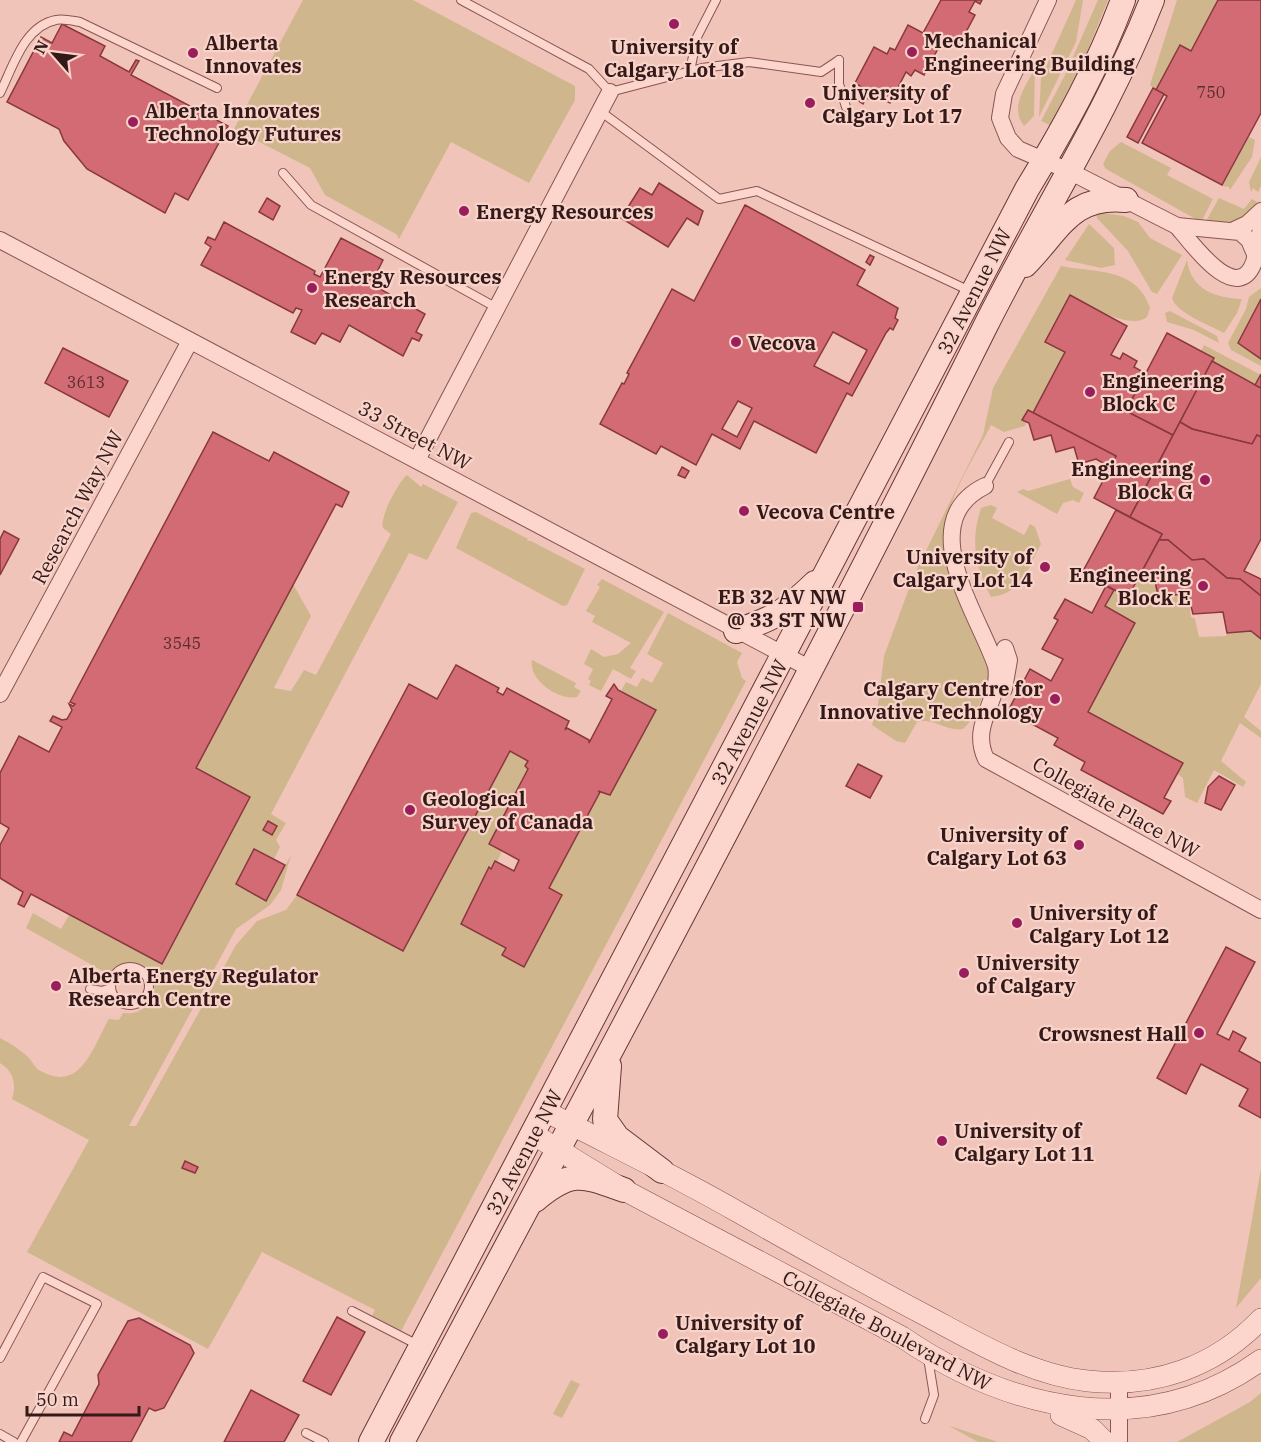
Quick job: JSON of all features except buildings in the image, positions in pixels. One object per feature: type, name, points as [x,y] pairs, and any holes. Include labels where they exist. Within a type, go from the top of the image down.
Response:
[{"type":"main road","name":"32 Avenue NW","points":[[371,1442],[783,655],[1095,69],[1123,0]]},
{"type":"main road","name":"32 Avenue NW","points":[[402,1442],[609,1055],[915,468],[1006,284],[1115,87],[1152,0]]},
{"type":"main road","points":[[1006,284],[1048,242],[1070,215],[1084,204],[1109,198],[1126,200]]},
{"type":"main road","points":[[736,631],[771,620],[788,609],[830,569]]},
{"type":"main road","points":[[609,1055],[604,1120],[618,1137],[662,1171]]},
{"type":"main road","points":[[529,1206],[564,1179],[587,1177],[624,1190]]},
{"type":"street","points":[[1048,0],[1004,94],[1000,109],[1002,127],[1018,149],[1069,171],[1177,226],[1214,232],[1232,231],[1247,224],[1261,211]]},
{"type":"street","points":[[417,460],[610,92]]},
{"type":"street","points":[[1177,226],[1222,275],[1240,276],[1249,270],[1261,229]]},
{"type":"street","points":[[1232,231],[1246,236],[1255,254]]},
{"type":"street","name":"33 Street NW","points":[[0,240],[809,668]]},
{"type":"street","name":"Research Way NW","points":[[0,694],[190,340]]},
{"type":"street","name":"Collegiate Place NW","points":[[985,486],[970,493],[963,502],[952,537],[952,557],[956,575],[996,666],[995,690],[979,738],[986,759],[1261,910]]},
{"type":"street","name":"Collegiate Place NW","points":[[984,723],[990,718],[1008,678],[1009,660],[1005,648]]},
{"type":"street","name":"Collegiate Boulevard NW","points":[[545,1111],[662,1171],[799,1248],[992,1350],[1022,1363],[1069,1377],[1119,1382],[1159,1378],[1199,1365],[1236,1342],[1261,1319]]},
{"type":"street","name":"Collegiate Boulevard NW","points":[[533,1134],[624,1190],[902,1337],[927,1354],[992,1387],[1033,1402],[1078,1411],[1118,1413],[1152,1410],[1189,1400],[1222,1386],[1261,1360]]},
{"type":"street","points":[[1119,1382],[1119,1442]]},
{"type":"street","points":[[1033,1402],[1092,1429],[1105,1442]]},
{"type":"lane","points":[[461,0],[589,69],[610,92],[690,71],[749,62],[821,72],[839,60],[839,84],[846,107]]},
{"type":"lane","points":[[690,71],[697,36],[716,0]]},
{"type":"lane","points":[[0,93],[28,37],[41,26],[58,19],[80,22],[217,88]]},
{"type":"lane","points":[[600,111],[719,199],[757,191],[974,293]]},
{"type":"lane","points":[[283,173],[311,205],[497,308]]},
{"type":"lane","points":[[985,486],[1009,441]]},
{"type":"lane","points":[[129,967],[141,970],[148,981],[145,999],[134,1005],[121,1003],[111,988],[117,971],[129,967]]},
{"type":"lane","points":[[90,989],[111,988]]},
{"type":"lane","points":[[0,1358],[43,1277],[97,1304],[21,1442]]},
{"type":"lane","points":[[352,1311],[421,1347]]},
{"type":"lane","points":[[925,1419],[934,1395],[927,1354]]},
{"type":"lane","points":[[306,1432],[324,1442]]},
{"type":"lane","points":[[0,1434],[14,1442]]},
{"type":"shaded area","points":[[303,0],[413,0],[575,86],[575,100],[529,183],[451,142],[399,239],[396,234],[325,195],[310,168],[234,129]]},
{"type":"shaded area","points":[[1076,0],[1083,0],[1076,42],[1039,117],[1041,78]]},
{"type":"shaded area","points":[[1098,0],[1108,0],[1084,59],[1050,125],[1041,121],[1065,75]]},
{"type":"shaded area","points":[[1177,0],[1218,0],[1191,51],[1156,90],[1150,85]]},
{"type":"shaded area","points":[[1035,68],[1034,116],[1024,126],[1018,111],[1020,97]]},
{"type":"shaded area","points":[[1249,137],[1255,140],[1252,157],[1230,190],[1229,187],[1222,186]]},
{"type":"shaded area","points":[[1121,142],[1171,168],[1167,175],[1213,199],[1201,222],[1106,169],[1103,164],[1110,151]]},
{"type":"shaded area","points":[[1261,157],[1261,186],[1258,192],[1253,188],[1251,192],[1249,182]]},
{"type":"shaded area","points":[[1219,198],[1244,209],[1252,199],[1257,202],[1253,209],[1235,221],[1221,224],[1205,223]]},
{"type":"shaded area","points":[[1096,212],[1124,216],[1138,222],[1150,238],[1182,255],[1157,294],[1152,292],[1128,251],[1097,218]]},
{"type":"shaded area","points":[[1089,224],[1114,248],[1115,265],[1101,268],[1065,260]]},
{"type":"shaded area","points":[[1187,260],[1194,279],[1206,290],[1223,297],[1242,299],[1237,313],[1224,333],[1186,313],[1172,298]]},
{"type":"shaded area","points":[[1061,266],[1113,274],[1125,279],[1135,285],[1144,295],[1150,308],[1147,317],[1130,321],[1119,319],[1070,296],[1046,342],[1065,352],[1033,413],[1028,410],[1023,419],[1026,422],[1025,426],[1004,432],[991,425],[954,497],[949,512],[945,543],[947,561],[953,579],[984,646],[988,662],[989,683],[973,716],[963,729],[929,721],[917,722],[905,743],[896,741],[872,725],[878,704],[884,656],[914,575],[983,435],[993,388]]},
{"type":"shaded area","points":[[1261,288],[1261,299],[1238,343],[1261,359],[1261,366],[1231,350],[1228,343],[1246,309],[1249,297]]},
{"type":"shaded area","points":[[1170,311],[1217,336],[1219,343],[1194,330],[1167,322],[1165,313]]},
{"type":"shaded area","points":[[1204,345],[1261,375],[1254,384],[1212,361],[1214,358],[1201,351]]},
{"type":"shaded area","points":[[407,475],[421,487],[423,484],[458,502],[427,560],[409,553],[271,814],[286,823],[276,840],[280,847],[274,859],[254,849],[236,884],[266,901],[291,855],[281,890],[270,905],[236,929],[129,1126],[136,1126],[236,945],[257,921],[286,910],[297,895],[403,951],[510,751],[528,761],[525,766],[528,769],[489,844],[502,851],[497,862],[489,868],[461,924],[506,948],[503,955],[524,967],[562,895],[549,888],[600,793],[598,791],[610,795],[656,710],[621,691],[626,682],[637,687],[642,678],[652,683],[663,663],[647,654],[668,613],[742,653],[737,662],[742,678],[746,681],[401,1331],[372,1316],[375,1310],[262,1252],[208,1349],[27,1252],[89,1140],[12,1099],[14,1083],[11,1074],[0,1063],[0,1038],[24,1053],[39,1070],[53,1076],[65,1076],[75,1072],[84,1064],[109,1019],[119,1020],[123,1013],[142,1010],[148,1004],[154,989],[153,981],[142,966],[122,964],[108,974],[26,928],[33,913],[61,929],[69,915],[162,964],[250,798],[196,768],[293,584],[311,616],[274,688],[291,691],[304,670],[316,675],[391,534],[383,528],[384,516],[395,492]]},
{"type":"shaded area","points":[[1070,479],[1073,487],[1084,493],[1079,503],[1073,500],[1063,503],[1057,514],[1017,492],[1023,489],[1028,491]]},
{"type":"shaded area","points":[[991,505],[997,508],[992,518],[1024,535],[1030,524],[1035,527],[1041,544],[1023,579],[1010,591],[991,597],[978,564],[975,543],[981,508]]},
{"type":"shaded area","points":[[476,512],[528,539],[527,541],[585,569],[567,605],[563,606],[456,548],[471,513]]},
{"type":"shaded area","points":[[1154,576],[1158,596],[1188,594],[1191,617],[1195,619],[1199,637],[1226,636],[1227,633],[1251,631],[1261,639],[1261,684],[1244,717],[1261,731],[1261,738],[1240,723],[1221,761],[1246,782],[1243,787],[1214,770],[1197,803],[1185,797],[1183,778],[1088,712],[1135,623],[1105,606],[1114,590],[1128,597],[1139,577]]},
{"type":"shaded area","points":[[602,579],[664,612],[630,668],[636,671],[631,679],[613,669],[601,691],[589,685],[591,681],[588,679],[593,669],[584,664],[591,649],[604,657],[618,654],[631,643],[592,622],[595,616],[586,611]]},
{"type":"shaded area","points":[[532,660],[576,683],[574,687],[581,691],[577,697],[562,696],[546,688],[535,675]]},
{"type":"shaded area","points":[[1261,1169],[1261,1278],[1236,1308]]},
{"type":"shaded area","points":[[571,1380],[580,1384],[562,1418],[553,1414]]},
{"type":"shaded area","points":[[1261,1393],[1261,1442],[1177,1442],[1250,1402]]},
{"type":"shaded area","points":[[949,1426],[956,1428],[998,1442],[978,1442]]},
{"type":"place","name":"University of Calgary Lot 18","points":[[674,24]]},
{"type":"place","name":"Mechanical Engineering Building","points":[[912,52]]},
{"type":"place","name":"Alberta Innovates","points":[[193,53]]},
{"type":"place","name":"University of Calgary Lot 17","points":[[810,103]]},
{"type":"place","name":"Alberta Innovates Technology Futures","points":[[133,122]]},
{"type":"place","name":"Energy Resources","points":[[464,211]]},
{"type":"place","name":"Energy Resources Research","points":[[312,288]]},
{"type":"place","name":"Vecova","points":[[736,342]]},
{"type":"place","name":"Engineering Block C","points":[[1090,392]]},
{"type":"place","name":"Engineering Block G","points":[[1205,480]]},
{"type":"place","name":"Vecova Centre","points":[[744,511]]},
{"type":"place","name":"University of Calgary Lot 14","points":[[1045,567]]},
{"type":"place","name":"Engineering Block E","points":[[1203,586]]},
{"type":"place","name":"EB 32 AV NW @ 33 ST NW","points":[[858,607]]},
{"type":"place","name":"Calgary Centre for Innovative Technology","points":[[1055,699]]},
{"type":"place","name":"Geological Survey of Canada","points":[[410,810]]},
{"type":"place","name":"University of Calgary Lot 63","points":[[1079,845]]},
{"type":"place","name":"University of Calgary Lot 12","points":[[1017,923]]},
{"type":"place","name":"University of Calgary","points":[[964,973]]},
{"type":"place","name":"Alberta Energy Regulator Research Centre","points":[[56,986]]},
{"type":"place","name":"Crowsnest Hall","points":[[1199,1033]]},
{"type":"place","name":"University of Calgary Lot 11","points":[[942,1141]]},
{"type":"place","name":"University of Calgary Lot 10","points":[[663,1334]]}]
